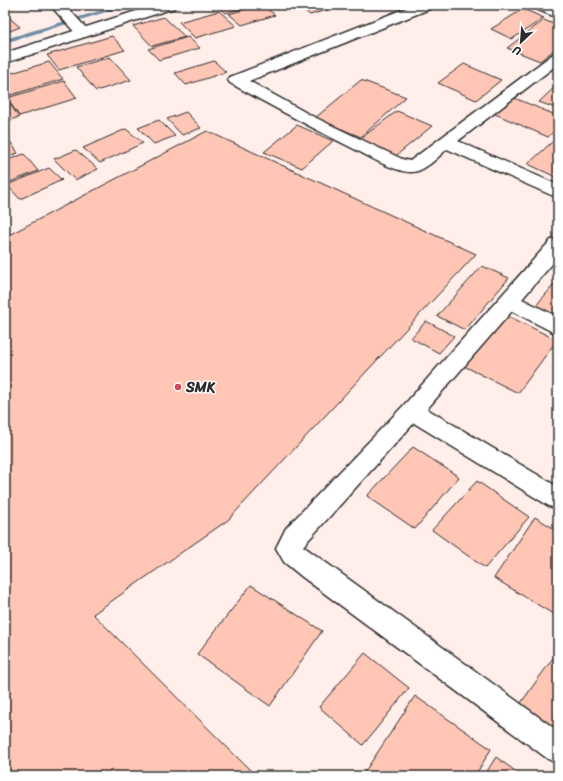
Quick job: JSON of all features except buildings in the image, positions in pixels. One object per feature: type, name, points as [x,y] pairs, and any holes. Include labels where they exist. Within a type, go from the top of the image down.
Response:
[{"type":"street","points":[[5,58],[70,20],[169,5]]},
{"type":"street","points":[[427,5],[236,80],[306,119],[396,163],[406,166],[416,166],[558,57]]},
{"type":"street","points":[[539,5],[558,14]]},
{"type":"street","points":[[447,143],[558,192]]},
{"type":"street","points":[[558,245],[412,411],[295,536],[289,548],[293,554],[310,568],[558,749]]},
{"type":"street","points":[[510,301],[558,326]]},
{"type":"street","points":[[412,411],[558,499]]},
{"type":"waterway","points":[[5,41],[126,5]]},
{"type":"place","name":"SMK","points":[[178,387]]}]
